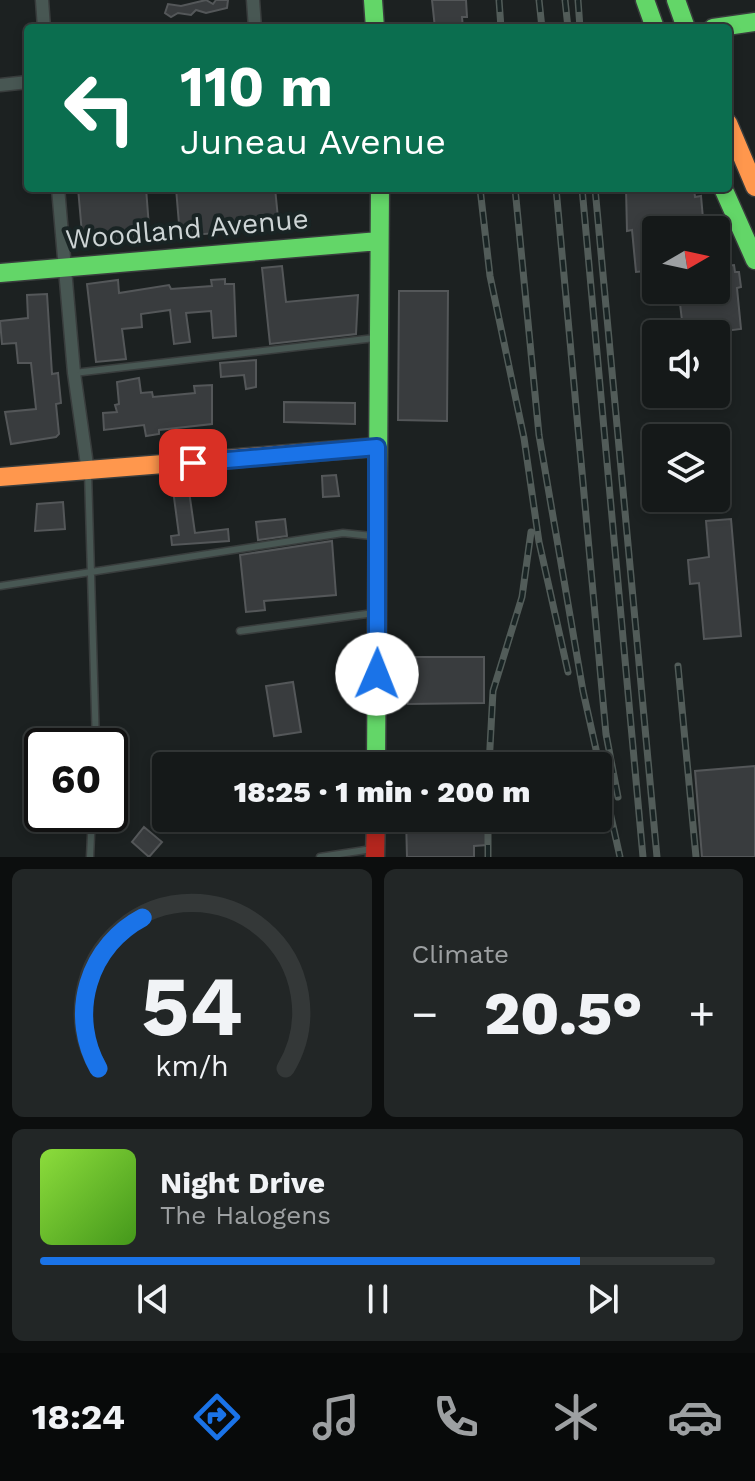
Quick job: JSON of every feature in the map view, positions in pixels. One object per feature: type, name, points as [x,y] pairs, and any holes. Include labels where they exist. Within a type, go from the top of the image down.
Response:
[{"type":"main road","points":[[373,0],[375,24]]},
{"type":"main road","points":[[645,0],[654,24]]},
{"type":"main road","points":[[676,0],[685,24]]},
{"type":"main road","points":[[732,25],[755,22]]},
{"type":"main road","points":[[732,132],[755,187]]},
{"type":"main road","points":[[376,752],[380,192]]},
{"type":"main road","points":[[725,192],[755,260]]},
{"type":"main road","name":"Woodland Avenue","points":[[0,273],[379,241]]},
{"type":"main road","points":[[0,477],[377,447]]},
{"type":"main road","points":[[375,853],[376,832]]},
{"type":"street","points":[[42,0],[44,24]]},
{"type":"street","points":[[253,0],[255,24]]},
{"type":"street","points":[[0,85],[24,82]]},
{"type":"street","points":[[58,192],[74,373],[88,472]]},
{"type":"lane","points":[[74,373],[378,338]]},
{"type":"lane","points":[[88,472],[95,728]]},
{"type":"lane","points":[[0,586],[343,533],[378,536]]},
{"type":"lane","points":[[240,631],[377,612]]},
{"type":"lane","points":[[90,857],[91,832]]},
{"type":"lane","points":[[320,857],[375,853]]},
{"type":"path","points":[[596,233],[604,232]]},
{"type":"building","points":[[206,0],[213,4],[216,0],[228,0],[227,8],[206,13],[196,10],[191,15],[178,13],[171,17],[165,13],[168,4],[181,6]]},
{"type":"building","points":[[432,0],[466,0],[467,17],[462,17],[463,24],[435,24]]},
{"type":"building","points":[[78,192],[146,192],[150,240],[83,245]]},
{"type":"building","points":[[176,192],[275,192],[279,228],[180,236]]},
{"type":"building","points":[[626,192],[694,192],[695,197],[701,196],[703,216],[642,216],[642,271],[636,272],[632,230],[627,231]]},
{"type":"building","points":[[730,265],[734,265],[735,272],[739,272],[741,287],[737,288],[741,329],[730,330],[730,320],[682,320],[680,304],[730,304]]},
{"type":"building","points":[[282,266],[286,302],[358,295],[356,334],[270,344],[262,268]]},
{"type":"building","points":[[225,279],[225,284],[234,284],[236,336],[213,338],[211,311],[186,313],[190,342],[174,344],[170,310],[141,314],[142,327],[122,329],[126,359],[96,362],[87,284],[118,280],[119,293],[169,285],[171,289],[212,286],[211,280]]},
{"type":"building","points":[[399,291],[448,291],[447,421],[398,420]]},
{"type":"building","points":[[47,294],[52,374],[58,373],[61,403],[56,404],[59,434],[11,444],[5,412],[36,409],[31,363],[18,363],[16,343],[2,344],[0,321],[28,318],[27,295]]},
{"type":"building","points":[[256,360],[256,387],[246,389],[244,375],[221,377],[220,363]]},
{"type":"building","points":[[139,378],[141,393],[152,392],[153,397],[195,393],[194,386],[212,385],[212,424],[159,430],[159,434],[146,436],[144,425],[104,430],[103,413],[117,412],[117,382]]},
{"type":"building","points":[[284,402],[355,403],[355,424],[284,422]]},
{"type":"building","points":[[336,475],[339,496],[323,497],[322,476]]},
{"type":"building","points":[[188,484],[195,533],[228,529],[229,541],[172,545],[171,536],[179,535],[173,490],[177,490],[176,485]]},
{"type":"building","points":[[63,502],[65,529],[35,531],[37,504]]},
{"type":"building","points":[[285,519],[287,536],[258,540],[256,522]]},
{"type":"building","points":[[731,519],[741,636],[704,639],[699,583],[690,584],[688,560],[709,557],[706,521]]},
{"type":"building","points":[[332,541],[336,595],[264,601],[265,610],[246,612],[240,555]]},
{"type":"building","points":[[407,657],[484,657],[484,703],[408,704]]},
{"type":"building","points":[[293,682],[301,732],[274,736],[266,686]]},
{"type":"building","points":[[755,766],[755,857],[702,857],[695,771]]},
{"type":"building","points":[[144,827],[162,842],[149,857],[132,842]]},
{"type":"building","points":[[406,832],[487,832],[487,845],[474,846],[474,857],[407,857]]},
{"type":"railway","points":[[499,0],[501,24]]},
{"type":"railway","points":[[539,0],[542,24]]},
{"type":"railway","points":[[565,0],[568,24]]},
{"type":"railway","points":[[578,0],[580,24]]},
{"type":"railway","points":[[480,192],[490,276],[524,438],[539,542],[568,672]]},
{"type":"railway","points":[[515,192],[539,435],[583,691],[620,857]]},
{"type":"railway","points":[[556,192],[606,734],[618,797]]},
{"type":"railway","points":[[582,192],[643,857]]},
{"type":"railway","points":[[595,192],[657,857]]},
{"type":"railway","points":[[490,752],[493,691],[522,597],[531,532]]},
{"type":"railway","points":[[678,666],[696,857]]},
{"type":"railway","points":[[488,832],[488,857]]},
{"type":"traffic: fast","points":[[373,0],[375,24]]},
{"type":"traffic: fast","points":[[645,0],[654,24]]},
{"type":"traffic: fast","points":[[676,0],[685,24]]},
{"type":"traffic: fast","points":[[732,25],[755,22]]},
{"type":"traffic: fast","points":[[376,752],[380,192]]},
{"type":"traffic: fast","points":[[725,192],[755,260]]},
{"type":"traffic: fast","points":[[0,273],[379,241]]},
{"type":"traffic: slow","points":[[732,132],[755,187]]},
{"type":"traffic: slow","points":[[0,477],[377,447]]},
{"type":"traffic: jam","points":[[375,857],[376,832]]},
{"type":"route","points":[[193,463],[377,447],[377,674]]}]
